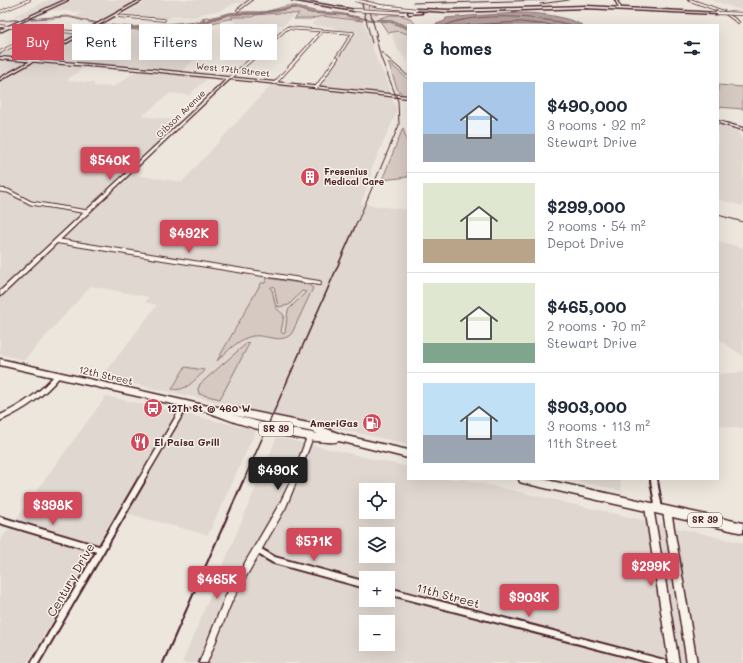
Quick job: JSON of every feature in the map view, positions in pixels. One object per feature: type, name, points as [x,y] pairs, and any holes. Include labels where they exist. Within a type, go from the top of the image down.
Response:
[{"type":"main road","points":[[116,16],[142,0]]},
{"type":"main road","points":[[100,24],[146,0]]},
{"type":"main road","points":[[293,0],[354,10],[409,13],[550,8]]},
{"type":"main road","points":[[355,0],[389,8],[416,10],[449,11],[550,8],[620,8],[743,14]]},
{"type":"main road","points":[[0,79],[72,39]]},
{"type":"main road","name":"12th Street","points":[[0,362],[208,409],[239,412],[313,428],[346,440],[407,454]]},
{"type":"main road","name":"12th Street","points":[[208,409],[235,420],[310,437],[346,440]]},
{"type":"main road","name":"SR 39","points":[[527,480],[743,528]]},
{"type":"main road","points":[[658,509],[674,663]]},
{"type":"main road","points":[[658,509],[692,663]]},
{"type":"street","points":[[0,12],[29,0]]},
{"type":"street","points":[[0,31],[67,0]]},
{"type":"street","points":[[238,10],[251,0]]},
{"type":"street","points":[[612,0],[617,0],[622,12]]},
{"type":"street","points":[[689,0],[724,12],[738,22]]},
{"type":"street","points":[[116,16],[164,20]]},
{"type":"street","points":[[0,26],[11,26]]},
{"type":"street","name":"Gibson Avenue","points":[[0,294],[230,78],[287,28],[322,30]]},
{"type":"street","points":[[275,83],[322,30],[353,34],[316,88]]},
{"type":"street","points":[[0,52],[12,46]]},
{"type":"street","name":"West 17th Street","points":[[0,58],[230,78],[407,97]]},
{"type":"street","points":[[719,122],[743,129]]},
{"type":"street","points":[[0,190],[8,191],[31,203],[88,212]]},
{"type":"street","points":[[57,241],[319,283]]},
{"type":"street","points":[[0,418],[31,403],[43,393],[58,375]]},
{"type":"street","name":"Century Drive","points":[[35,663],[186,404]]},
{"type":"street","points":[[203,663],[229,598],[257,550],[294,480],[310,437]]},
{"type":"street","points":[[654,480],[658,509]]},
{"type":"street","points":[[0,520],[101,550]]},
{"type":"street","points":[[257,550],[274,560],[359,584]]},
{"type":"street","name":"11th Street","points":[[395,593],[664,663]]},
{"type":"shaded area","points":[[49,0],[65,0],[28,17],[14,16]]},
{"type":"shaded area","points":[[70,0],[138,1],[102,20],[76,17],[82,12],[49,10]]},
{"type":"shaded area","points":[[149,0],[250,0],[242,3],[236,3],[219,11],[203,13],[194,17],[174,15],[167,19],[122,15]]},
{"type":"shaded area","points":[[358,0],[375,0],[379,17],[363,17]]},
{"type":"shaded area","points":[[712,0],[743,0],[743,10],[741,10]]},
{"type":"shaded area","points":[[287,6],[297,6],[297,7],[256,13],[233,13],[262,12]]},
{"type":"shaded area","points":[[294,8],[311,13],[344,15],[363,21],[322,16],[311,19],[294,19],[299,14],[279,13],[255,15],[253,17],[231,17],[233,19],[200,24],[231,14],[259,14]]},
{"type":"shaded area","points":[[279,13],[295,14],[284,25],[238,24],[230,17],[253,17],[255,15]]},
{"type":"shaded area","points":[[227,14],[198,23],[165,24],[197,21],[207,17],[210,18]]},
{"type":"shaded area","points":[[390,15],[408,17],[415,24],[407,24],[407,27],[392,20],[380,18]]},
{"type":"shaded area","points":[[322,16],[363,21],[376,58],[387,80],[391,94],[319,87],[356,33],[332,31],[335,27],[311,25],[318,17]]},
{"type":"shaded area","points":[[53,19],[42,24],[19,24],[25,21]]},
{"type":"shaded area","points":[[380,21],[390,22],[407,29],[407,34],[398,31],[388,33]]},
{"type":"shaded area","points":[[131,30],[139,31],[139,60],[194,60],[181,72],[37,60],[64,60],[64,46],[72,41],[72,60],[131,60]]},
{"type":"shaded area","points":[[64,32],[72,33],[72,37],[64,41]]},
{"type":"shaded area","points":[[394,32],[407,34],[407,61],[396,47],[392,36]]},
{"type":"shaded area","points":[[12,47],[12,57],[0,56],[0,53]]},
{"type":"shaded area","points":[[0,59],[24,62],[25,62],[0,77]]},
{"type":"shaded area","points":[[388,62],[407,78],[407,96],[402,96],[400,91],[398,91]]},
{"type":"shaded area","points":[[32,63],[85,67],[66,81],[95,83],[92,86],[113,87],[137,71],[209,77],[189,95],[170,93],[142,116],[183,121],[127,174],[182,182],[272,84],[392,97],[396,109],[395,116],[371,170],[371,176],[361,204],[407,210],[407,444],[102,377],[157,305],[145,302],[149,297],[91,286],[24,360],[0,354],[0,80]]},
{"type":"shaded area","points":[[719,85],[743,87],[743,109],[719,107]]},
{"type":"shaded area","points":[[719,123],[737,130],[743,142],[743,206],[719,199]]},
{"type":"shaded area","points":[[403,128],[407,142],[407,177],[382,180]]},
{"type":"shaded area","points":[[719,241],[743,248],[743,356],[719,340]]},
{"type":"shaded area","points":[[267,278],[307,284],[313,288],[292,333],[279,339],[258,336],[248,337],[243,339],[217,361],[261,283],[265,283]],"holes":[[[274,286],[278,307],[289,305],[302,291],[306,292],[288,310],[285,333],[283,334],[281,332],[284,315],[276,308],[272,290],[270,288]]]},
{"type":"shaded area","points":[[248,342],[249,344],[220,399],[199,394],[198,389],[200,384]]},
{"type":"shaded area","points":[[185,367],[204,370],[204,372],[186,387],[182,389],[172,389]]},
{"type":"shaded area","points":[[743,372],[743,429],[719,425],[719,374]]},
{"type":"shaded area","points":[[106,396],[256,430],[208,535],[117,511],[28,663],[0,663],[0,541]]},
{"type":"shaded area","points":[[277,437],[407,467],[407,480],[466,480],[743,543],[743,663],[182,663]]},
{"type":"shaded area","points":[[573,480],[620,480],[622,491]]},
{"type":"water","points":[[297,7],[318,12],[339,13],[368,19],[392,20],[407,27],[407,29],[390,22],[367,20],[344,15],[311,13],[294,8],[259,14],[228,15],[200,24],[186,24],[198,23],[230,13],[256,13]]},
{"type":"water","points":[[520,13],[536,14],[568,19],[580,24],[437,24],[445,21],[446,18]]},
{"type":"water","points":[[67,16],[103,24],[68,17],[0,21]]},
{"type":"water","points":[[131,28],[139,28],[139,30],[131,29]]},
{"type":"railway","points":[[361,0],[372,43]]},
{"type":"railway","points":[[367,0],[378,40]]},
{"type":"railway","points":[[443,3],[546,0]]},
{"type":"railway","points":[[540,4],[569,0]]},
{"type":"railway","points":[[413,3],[447,2]]},
{"type":"railway","points":[[357,223],[399,125],[398,101],[381,58],[375,35]]},
{"type":"railway","points":[[381,52],[407,75]]},
{"type":"railway","points":[[719,215],[743,222]]},
{"type":"railway","points":[[243,482],[357,222]]},
{"type":"railway","points":[[163,663],[243,481]]},
{"type":"place","name":"Fresenius Medical Care","points":[[310,177]]},
{"type":"place","name":"12Th St @ 460 W","points":[[153,408]]},
{"type":"place","name":"AmeriGas","points":[[372,423]]},
{"type":"place","name":"El Paisa Grill","points":[[140,442]]}]
